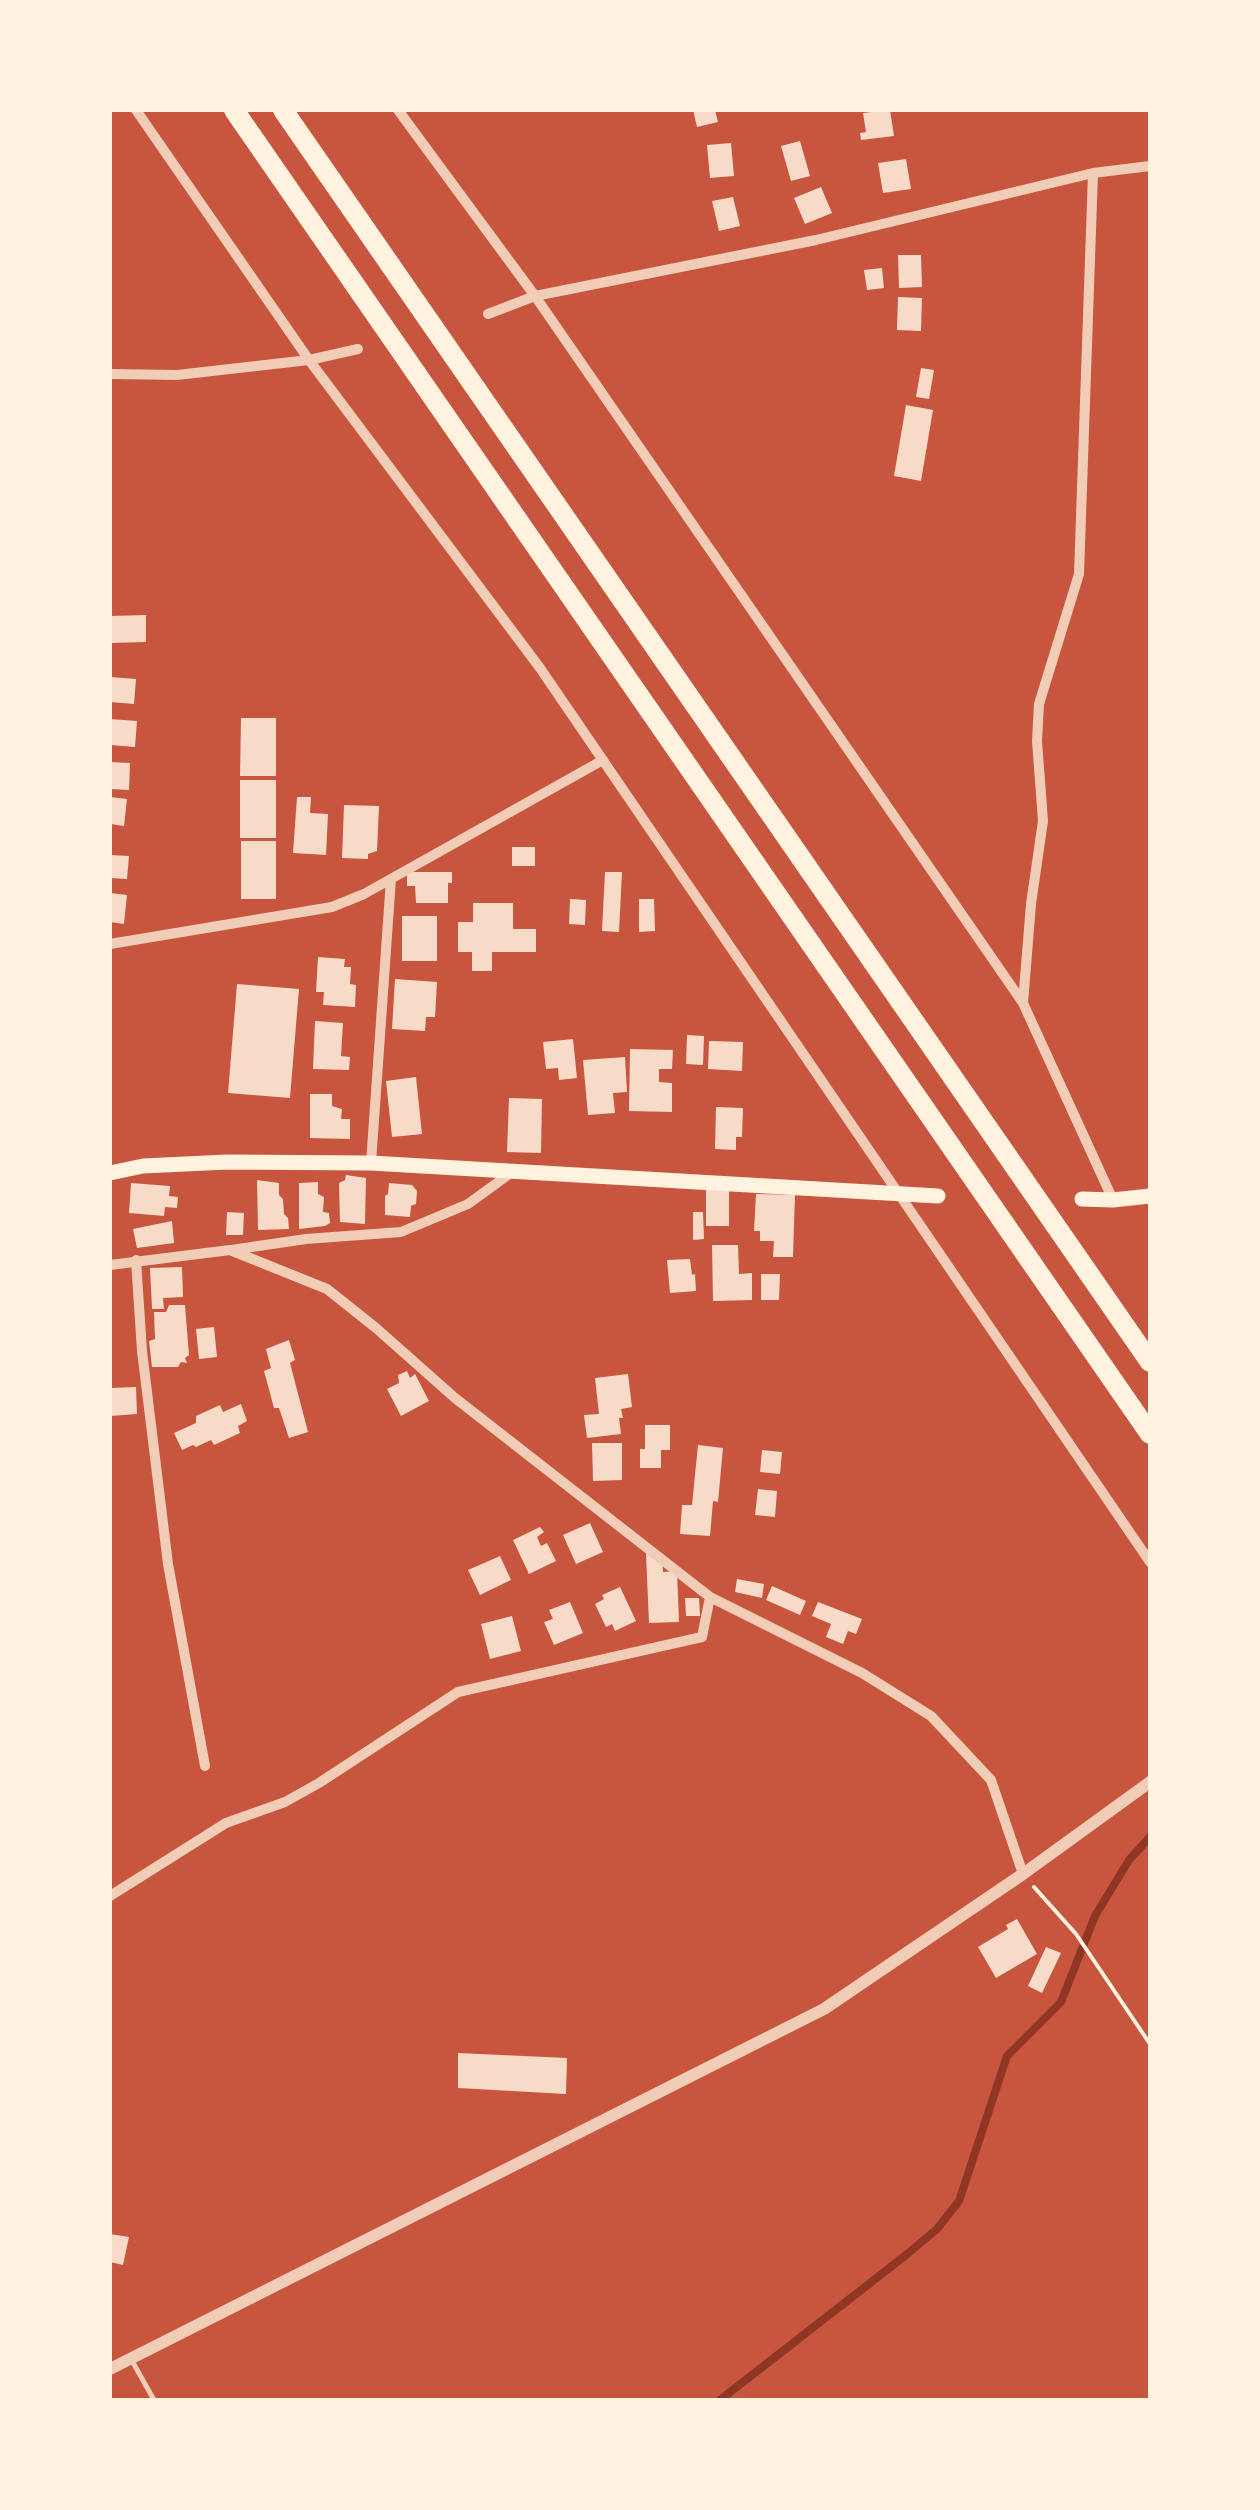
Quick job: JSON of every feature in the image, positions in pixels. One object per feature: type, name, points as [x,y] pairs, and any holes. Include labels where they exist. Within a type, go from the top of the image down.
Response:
[{"type":"highway","points":[[234,110],[1150,1434]]},
{"type":"highway","points":[[283,110],[1150,1362]]},
{"type":"main road","points":[[110,1173],[143,1166],[227,1162],[371,1162],[938,1196]]},
{"type":"main road","points":[[1082,1200],[1150,1196]]},
{"type":"street","points":[[136,110],[309,360],[540,668],[1150,1562]]},
{"type":"street","points":[[398,110],[535,296],[1022,1003],[1113,1200]]},
{"type":"street","points":[[488,314],[535,296],[816,240],[1093,173],[1150,166]]},
{"type":"street","points":[[1022,1003],[1043,821],[1037,741],[1039,704],[1079,574],[1093,173]]},
{"type":"street","points":[[110,374],[177,374],[309,360],[358,349]]},
{"type":"street","points":[[110,944],[332,907],[364,894],[603,760]]},
{"type":"street","points":[[371,1162],[391,879]]},
{"type":"street","points":[[110,1265],[306,1239],[401,1232],[468,1204],[514,1171]]},
{"type":"street","points":[[230,1250],[326,1288],[455,1398],[710,1597],[862,1673],[931,1716],[991,1780],[1023,1874]]},
{"type":"street","points":[[136,1260],[142,1352],[168,1564],[205,1766]]},
{"type":"street","points":[[110,1896],[226,1822],[284,1802],[319,1784],[458,1692],[702,1637],[710,1597]]},
{"type":"street","points":[[110,2369],[824,2009],[1150,1782]]},
{"type":"lane","points":[[131,2358],[154,2400]]},
{"type":"path","points":[[1023,1874],[1076,1934],[1150,2044]]},
{"type":"building","points":[[693,110],[715,110],[718,122],[697,127]]},
{"type":"building","points":[[890,110],[894,136],[861,140],[860,133],[866,132],[863,113]]},
{"type":"building","points":[[800,141],[810,176],[791,181],[781,146]]},
{"type":"building","points":[[731,143],[734,176],[710,178],[707,145]]},
{"type":"building","points":[[906,159],[911,189],[883,193],[878,163]]},
{"type":"building","points":[[821,187],[832,213],[805,224],[794,198]]},
{"type":"building","points":[[733,197],[740,226],[719,231],[712,201]]},
{"type":"building","points":[[898,255],[921,255],[922,287],[899,288]]},
{"type":"building","points":[[882,268],[884,288],[867,290],[864,270]]},
{"type":"building","points":[[898,297],[922,298],[921,331],[897,330]]},
{"type":"building","points":[[921,368],[934,370],[929,399],[916,397]]},
{"type":"building","points":[[906,405],[933,410],[921,481],[894,476]]},
{"type":"building","points":[[146,615],[146,642],[110,643],[110,616]]},
{"type":"building","points":[[111,677],[136,679],[134,704],[110,702]]},
{"type":"building","points":[[241,718],[276,718],[276,776],[240,776]]},
{"type":"building","points":[[110,719],[137,721],[135,747],[110,745]]},
{"type":"building","points":[[110,762],[130,763],[129,790],[110,789]]},
{"type":"building","points":[[240,780],[276,780],[276,838],[240,838]]},
{"type":"building","points":[[110,797],[127,799],[124,826],[110,824]]},
{"type":"building","points":[[297,797],[311,797],[310,813],[328,814],[326,855],[293,853]]},
{"type":"building","points":[[344,805],[379,806],[377,851],[368,854],[368,859],[342,858]]},
{"type":"building","points":[[241,841],[276,841],[276,899],[241,899]]},
{"type":"building","points":[[512,847],[535,847],[535,866],[512,866]]},
{"type":"building","points":[[110,855],[129,856],[127,879],[110,878]]},
{"type":"building","points":[[407,872],[452,872],[448,903],[416,903],[415,886],[407,886]]},
{"type":"building","points":[[605,872],[622,872],[619,932],[602,931]]},
{"type":"building","points":[[110,893],[127,895],[124,924],[110,922]]},
{"type":"building","points":[[570,899],[586,900],[585,925],[569,924]]},
{"type":"building","points":[[639,899],[654,899],[655,931],[639,932]]},
{"type":"building","points":[[473,903],[513,903],[513,929],[536,929],[536,952],[492,952],[492,971],[472,971],[472,952],[458,952],[458,922],[473,922]]},
{"type":"building","points":[[402,916],[437,916],[437,961],[402,961]]},
{"type":"building","points":[[318,957],[345,959],[344,967],[351,967],[350,984],[356,985],[355,1007],[323,1005],[324,992],[316,992]]},
{"type":"building","points":[[395,979],[437,982],[435,1017],[426,1017],[425,1031],[392,1029]]},
{"type":"building","points":[[237,984],[299,989],[290,1098],[228,1093]]},
{"type":"building","points":[[315,1021],[343,1023],[341,1056],[350,1057],[349,1070],[313,1069]]},
{"type":"building","points":[[687,1035],[704,1036],[703,1065],[686,1064]]},
{"type":"building","points":[[573,1039],[577,1078],[559,1080],[558,1068],[546,1069],[543,1042]]},
{"type":"building","points":[[709,1041],[743,1042],[742,1071],[708,1069]]},
{"type":"building","points":[[630,1049],[673,1050],[672,1069],[659,1069],[659,1082],[672,1083],[672,1112],[629,1111]]},
{"type":"building","points":[[625,1057],[627,1092],[613,1093],[615,1113],[588,1115],[583,1060]]},
{"type":"building","points":[[416,1077],[422,1134],[392,1137],[386,1081]]},
{"type":"building","points":[[310,1094],[332,1094],[332,1106],[342,1109],[341,1119],[350,1119],[350,1139],[310,1138]]},
{"type":"building","points":[[509,1098],[542,1099],[541,1153],[507,1152]]},
{"type":"building","points":[[716,1107],[743,1108],[742,1137],[736,1137],[736,1150],[715,1149]]},
{"type":"building","points":[[346,1175],[366,1178],[365,1224],[340,1222],[339,1183]]},
{"type":"building","points":[[257,1180],[279,1183],[289,1229],[258,1230]]},
{"type":"building","points":[[318,1182],[318,1194],[324,1197],[323,1212],[329,1213],[330,1223],[299,1229],[299,1183]]},
{"type":"building","points":[[131,1183],[170,1186],[169,1196],[178,1197],[177,1208],[165,1207],[164,1216],[129,1213]]},
{"type":"building","points":[[389,1183],[412,1185],[417,1191],[410,1217],[385,1215]]},
{"type":"building","points":[[706,1189],[729,1189],[729,1226],[706,1226]]},
{"type":"building","points":[[756,1194],[795,1195],[793,1257],[773,1257],[774,1241],[760,1241],[760,1231],[754,1231]]},
{"type":"building","points":[[227,1212],[244,1213],[243,1235],[226,1235]]},
{"type":"building","points":[[693,1212],[703,1212],[704,1239],[693,1240]]},
{"type":"building","points":[[172,1221],[174,1243],[137,1248],[133,1229]]},
{"type":"building","points":[[712,1245],[738,1245],[739,1274],[752,1273],[752,1300],[713,1301]]},
{"type":"building","points":[[690,1259],[696,1291],[670,1293],[667,1260]]},
{"type":"building","points":[[182,1267],[183,1297],[163,1298],[164,1309],[152,1309],[150,1268]]},
{"type":"building","points":[[761,1274],[780,1274],[779,1300],[761,1300]]},
{"type":"building","points":[[169,1305],[185,1305],[187,1363],[152,1367],[149,1341],[155,1339],[154,1312],[166,1312]]},
{"type":"building","points":[[214,1327],[217,1357],[199,1359],[196,1329]]},
{"type":"building","points":[[289,1340],[295,1360],[290,1363],[308,1432],[289,1438],[279,1408],[274,1408],[264,1371],[271,1368],[266,1349]]},
{"type":"building","points":[[407,1371],[410,1378],[415,1374],[429,1401],[401,1416],[387,1389],[399,1383],[398,1375]]},
{"type":"building","points":[[628,1374],[632,1407],[621,1409],[621,1434],[587,1438],[584,1415],[599,1414],[595,1378]]},
{"type":"building","points":[[136,1387],[137,1414],[110,1416],[110,1388]]},
{"type":"building","points":[[241,1404],[247,1421],[238,1426],[240,1433],[214,1445],[211,1440],[182,1450],[174,1433],[196,1423],[196,1416],[220,1405],[223,1412]]},
{"type":"building","points":[[645,1425],[670,1425],[670,1450],[661,1450],[661,1468],[640,1468]]},
{"type":"building","points":[[592,1443],[622,1443],[622,1480],[593,1481]]},
{"type":"building","points":[[698,1445],[723,1448],[710,1536],[680,1534],[682,1505],[692,1505]]},
{"type":"building","points":[[762,1450],[782,1452],[780,1474],[760,1472]]},
{"type":"building","points":[[758,1489],[777,1491],[775,1517],[755,1515]]},
{"type":"building","points":[[590,1523],[603,1552],[576,1564],[563,1535]]},
{"type":"building","points":[[540,1527],[544,1532],[537,1537],[541,1546],[547,1543],[556,1561],[529,1574],[513,1540]]},
{"type":"building","points":[[646,1554],[662,1554],[663,1572],[677,1571],[679,1622],[649,1623]]},
{"type":"building","points":[[500,1556],[511,1580],[480,1595],[468,1570]]},
{"type":"building","points":[[737,1579],[764,1584],[762,1598],[735,1592]]},
{"type":"building","points":[[772,1586],[806,1601],[800,1615],[766,1600]]},
{"type":"building","points":[[620,1587],[636,1621],[615,1631],[612,1624],[606,1627],[595,1604],[604,1599],[602,1595]]},
{"type":"building","points":[[685,1598],[699,1598],[700,1616],[686,1616]]},
{"type":"building","points":[[570,1602],[583,1633],[554,1645],[544,1622],[553,1619],[549,1610]]},
{"type":"building","points":[[818,1602],[862,1619],[856,1634],[848,1631],[843,1644],[826,1637],[831,1624],[812,1616]]},
{"type":"building","points":[[512,1616],[521,1651],[490,1659],[481,1624]]},
{"type":"building","points":[[1017,1919],[1037,1954],[996,1978],[978,1947]]},
{"type":"building","points":[[1046,1947],[1061,1953],[1042,1993],[1028,1986]]},
{"type":"building","points":[[458,2053],[567,2058],[566,2094],[458,2088]]},
{"type":"building","points":[[110,2234],[129,2237],[123,2265],[110,2262]]},
{"type":"waterway","points":[[720,2400],[906,2255],[937,2229],[959,2201],[1007,2056],[1061,2002],[1095,1916],[1129,1860],[1150,1837]]}]
